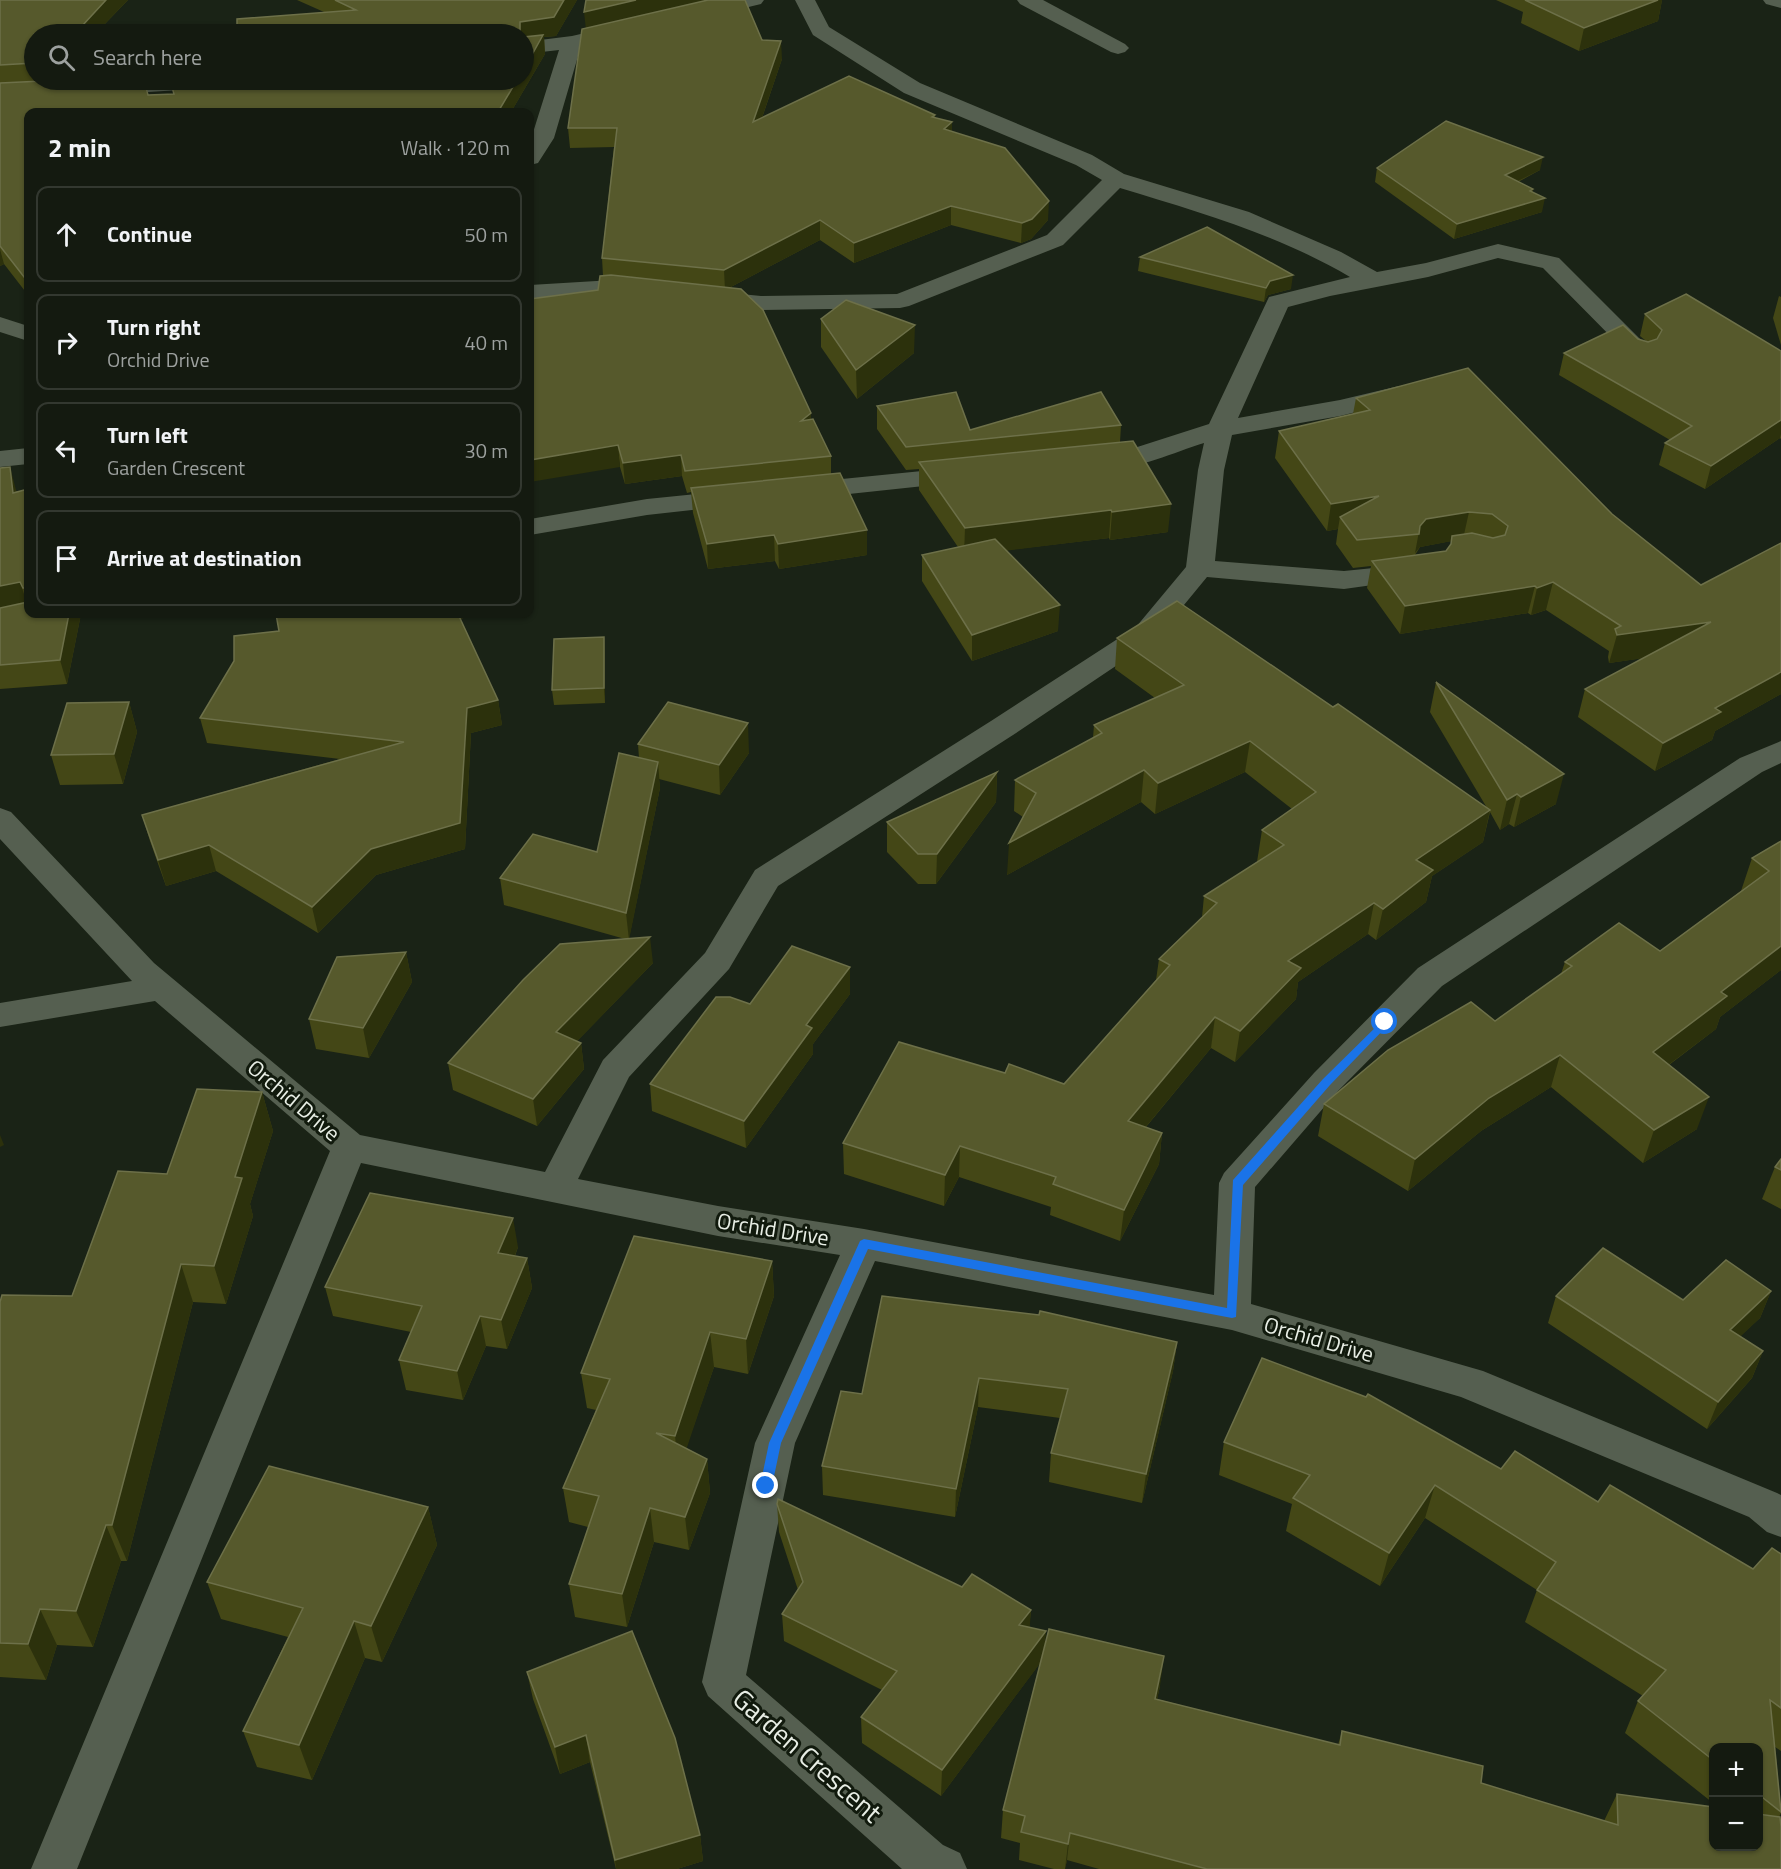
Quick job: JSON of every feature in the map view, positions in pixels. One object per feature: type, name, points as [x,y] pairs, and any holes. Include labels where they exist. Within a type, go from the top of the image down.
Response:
[{"type":"street","points":[[686,16],[754,0]]},
{"type":"street","points":[[804,0],[820,31],[912,88],[1084,160],[1116,179],[1241,217],[1333,257],[1372,280]]},
{"type":"street","points":[[1026,0],[1118,48]]},
{"type":"street","points":[[1773,0],[1781,2]]},
{"type":"street","points":[[534,47],[572,42],[640,26]]},
{"type":"street","points":[[534,152],[543,138],[572,42]]},
{"type":"street","points":[[92,90],[160,95],[188,90]]},
{"type":"street","points":[[693,296],[761,303],[900,301],[1055,240],[1116,179]]},
{"type":"street","points":[[556,1187],[615,1069],[717,961],[766,878],[1002,728],[1146,633],[1200,568],[1208,521],[1212,470],[1220,429],[1278,302],[1372,280],[1428,270],[1498,251],[1551,263],[1642,354]]},
{"type":"street","points":[[534,292],[613,286],[658,292]]},
{"type":"street","points":[[0,324],[24,333]]},
{"type":"street","points":[[1072,464],[1131,458],[1220,429],[1340,408],[1412,391]]},
{"type":"street","points":[[0,459],[24,456]]},
{"type":"street","points":[[534,526],[647,507],[990,472]]},
{"type":"street","points":[[1200,568],[1344,580],[1430,570],[1431,555]]},
{"type":"street","points":[[1232,1314],[1237,1183],[1326,1082],[1430,977],[1751,765],[1781,751]]},
{"type":"street","name":"Orchid Drive","points":[[0,819],[142,971],[350,1147],[718,1221],[864,1244],[1232,1314],[1469,1383],[1775,1503]]},
{"type":"street","points":[[0,1015],[161,988]]},
{"type":"street","points":[[54,1869],[350,1147]]},
{"type":"street","name":"Garden Crescent","points":[[864,1244],[775,1443],[723,1682],[927,1861],[944,1869]]},
{"type":"building","points":[[0,0],[106,0],[84,24],[24,24],[24,64],[0,65]]},
{"type":"building","points":[[335,0],[564,0],[554,17],[520,22],[520,24],[237,24],[237,19],[356,10]]},
{"type":"building","points":[[586,0],[636,0],[584,12]]},
{"type":"building","points":[[708,0],[745,0],[762,40],[781,41],[753,122],[849,76],[935,115],[932,117],[952,122],[944,129],[1005,148],[1049,201],[1032,219],[1022,223],[951,206],[854,243],[820,220],[724,270],[602,258],[617,128],[568,128],[582,29]]},
{"type":"building","points":[[1525,0],[1658,0],[1584,28]]},
{"type":"building","points":[[543,35],[534,51],[534,36]]},
{"type":"building","points":[[24,82],[24,90],[147,90],[148,95],[174,94],[173,90],[511,90],[500,108],[24,108],[24,277],[0,246],[0,83]]},
{"type":"building","points":[[1446,121],[1543,157],[1505,175],[1533,189],[1530,191],[1545,198],[1457,224],[1377,168]]},
{"type":"building","points":[[1207,227],[1293,275],[1270,281],[1266,288],[1140,257]]},
{"type":"building","points":[[611,275],[741,289],[763,310],[811,413],[801,421],[813,419],[831,456],[685,471],[681,455],[623,463],[618,445],[534,459],[534,298],[598,290],[600,276]]},
{"type":"building","points":[[1686,294],[1781,351],[1781,420],[1711,466],[1665,443],[1692,426],[1564,353],[1623,325],[1638,339],[1648,342],[1657,339],[1662,330],[1645,314]]},
{"type":"building","points":[[846,300],[915,325],[856,370],[821,319]]},
{"type":"building","points":[[1468,368],[1612,514],[1701,585],[1781,543],[1781,672],[1715,708],[1721,712],[1663,743],[1585,689],[1711,622],[1617,635],[1615,629],[1621,626],[1553,582],[1537,588],[1535,586],[1405,606],[1372,561],[1446,551],[1451,544],[1452,536],[1472,533],[1493,538],[1505,535],[1508,526],[1492,514],[1469,512],[1426,519],[1420,526],[1419,534],[1357,540],[1340,517],[1379,496],[1331,504],[1279,431],[1370,410],[1356,398]]},
{"type":"building","points":[[956,392],[970,430],[1101,392],[1121,425],[906,447],[877,406]]},
{"type":"building","points":[[1133,441],[1171,504],[965,528],[919,462]]},
{"type":"building","points":[[10,467],[13,493],[24,490],[24,588],[20,582],[0,586],[0,468]]},
{"type":"building","points":[[840,473],[867,530],[778,544],[774,535],[707,544],[691,488]]},
{"type":"building","points":[[995,539],[1060,605],[972,635],[922,555]]},
{"type":"building","points":[[1177,601],[1333,707],[1338,704],[1490,810],[1416,860],[1433,870],[1383,909],[1374,903],[1288,961],[1301,968],[1240,1031],[1215,1017],[1128,1121],[1162,1133],[1124,1210],[1053,1184],[1056,1177],[960,1146],[945,1175],[843,1143],[899,1042],[1005,1073],[1009,1064],[1064,1084],[1170,965],[1159,959],[1217,903],[1204,896],[1284,845],[1262,830],[1316,792],[1250,741],[1158,783],[1144,770],[1009,843],[1036,793],[1015,780],[1102,733],[1094,725],[1184,685],[1117,638]]},
{"type":"building","points":[[24,603],[24,618],[68,618],[60,660],[0,665],[0,608]]},
{"type":"building","points":[[277,618],[460,618],[498,700],[467,708],[460,823],[371,849],[312,907],[209,845],[158,860],[142,815],[404,742],[200,718],[234,661],[234,636],[279,631]]},
{"type":"building","points":[[604,637],[604,688],[552,690],[554,639]]},
{"type":"building","points":[[1436,682],[1564,774],[1521,797],[1517,794],[1507,800]]},
{"type":"building","points":[[129,702],[114,754],[51,755],[67,703]]},
{"type":"building","points":[[668,702],[748,723],[719,765],[638,744]]},
{"type":"building","points":[[619,753],[658,762],[626,913],[500,878],[533,834],[597,852]]},
{"type":"building","points":[[997,772],[937,854],[918,854],[887,822]]},
{"type":"building","points":[[1781,841],[1781,946],[1721,992],[1727,996],[1653,1052],[1709,1097],[1654,1130],[1560,1055],[1489,1098],[1415,1159],[1324,1104],[1388,1050],[1471,1002],[1495,1021],[1572,966],[1565,962],[1619,923],[1660,951],[1769,871],[1752,858]]},
{"type":"building","points":[[650,937],[556,1032],[581,1043],[533,1099],[448,1063],[523,980],[560,944]]},
{"type":"building","points":[[792,946],[850,967],[806,1025],[812,1028],[744,1121],[650,1084],[716,997],[730,997],[750,1004]]},
{"type":"building","points":[[406,952],[363,1028],[309,1019],[337,957]]},
{"type":"building","points":[[197,1089],[262,1092],[235,1177],[242,1178],[214,1266],[181,1264],[112,1525],[106,1525],[76,1611],[40,1609],[28,1644],[0,1643],[0,1302],[2,1295],[72,1296],[118,1171],[167,1174]]},
{"type":"building","points":[[1781,1159],[1781,1170],[1775,1167]]},
{"type":"building","points":[[370,1193],[513,1218],[498,1253],[527,1258],[501,1320],[480,1316],[457,1371],[399,1360],[422,1306],[325,1287]]},
{"type":"building","points":[[634,1236],[772,1261],[746,1339],[710,1332],[675,1436],[656,1433],[707,1459],[685,1517],[650,1508],[622,1594],[569,1584],[599,1496],[563,1488],[610,1379],[581,1373]]},
{"type":"building","points":[[1603,1248],[1683,1300],[1726,1260],[1771,1291],[1730,1330],[1763,1351],[1718,1402],[1556,1296]]},
{"type":"building","points":[[882,1296],[1039,1315],[1040,1311],[1177,1342],[1146,1474],[1051,1453],[1068,1389],[979,1378],[956,1489],[822,1466],[841,1391],[862,1394]]},
{"type":"building","points":[[1262,1358],[1366,1397],[1368,1394],[1501,1469],[1515,1451],[1598,1502],[1610,1485],[1753,1569],[1772,1548],[1781,1554],[1781,1708],[1770,1700],[1781,1812],[1763,1798],[1763,1743],[1709,1743],[1709,1757],[1638,1701],[1666,1670],[1537,1590],[1556,1562],[1435,1485],[1389,1553],[1293,1498],[1310,1475],[1224,1442]]},
{"type":"building","points":[[269,1466],[428,1507],[371,1626],[354,1621],[299,1745],[243,1731],[303,1608],[207,1582]]},
{"type":"building","points":[[778,1499],[962,1587],[972,1574],[1031,1610],[1019,1625],[1046,1631],[942,1770],[861,1717],[897,1671],[782,1614],[803,1582],[777,1504]]},
{"type":"building","points":[[1049,1629],[1164,1656],[1155,1699],[1340,1745],[1342,1731],[1483,1766],[1481,1783],[1618,1825],[1617,1794],[1709,1806],[1709,1851],[1763,1851],[1763,1815],[1780,1817],[1781,1869],[1207,1869],[1070,1833],[1068,1844],[1021,1832],[1025,1816],[1003,1810]]},
{"type":"building","points":[[632,1631],[675,1738],[700,1835],[615,1860],[586,1735],[555,1747],[527,1672]]},
{"type":"route","points":[[766,1486],[775,1443],[864,1244],[1232,1314],[1237,1183],[1326,1082],[1385,1022]]}]
